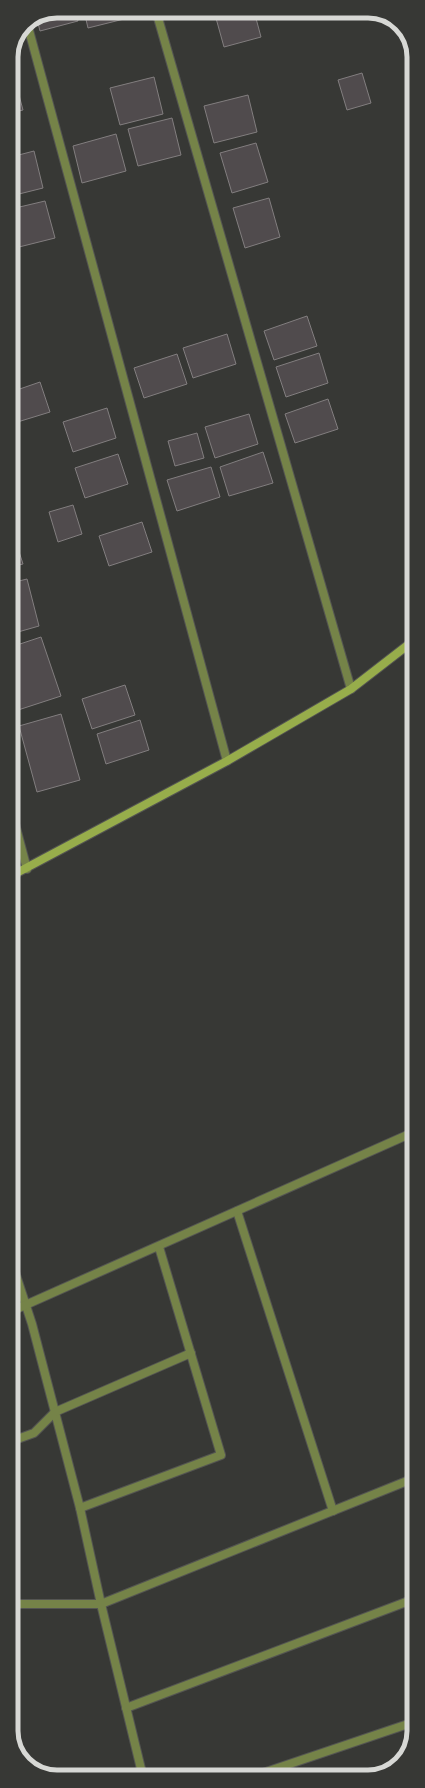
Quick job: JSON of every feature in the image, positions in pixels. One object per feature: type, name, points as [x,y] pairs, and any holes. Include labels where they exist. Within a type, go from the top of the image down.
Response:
[{"type":"street","points":[[158,18],[351,689]]},
{"type":"street","points":[[29,29],[227,761]]},
{"type":"street","points":[[18,873],[227,761],[351,689],[407,646]]},
{"type":"street","points":[[18,835],[27,869]]},
{"type":"street","points":[[18,1309],[407,1135]]},
{"type":"street","points":[[237,1211],[333,1511]]},
{"type":"street","points":[[80,1508],[221,1455],[159,1246]]},
{"type":"street","points":[[18,1281],[26,1306],[80,1508],[101,1604],[142,1770]]},
{"type":"street","points":[[18,1439],[34,1433],[55,1412],[191,1353]]},
{"type":"street","points":[[18,1604],[101,1604],[407,1481]]},
{"type":"street","points":[[126,1708],[407,1602]]},
{"type":"street","points":[[272,1770],[407,1724]]},
{"type":"building","points":[[57,18],[77,18],[78,21],[40,31],[38,23],[42,21]]},
{"type":"building","points":[[86,18],[128,18],[88,28]]},
{"type":"building","points":[[216,18],[256,18],[261,37],[224,47]]},
{"type":"building","points":[[362,73],[371,103],[347,110],[338,80]]},
{"type":"building","points":[[154,77],[163,114],[120,125],[110,88]]},
{"type":"building","points":[[18,92],[23,110],[18,111]]},
{"type":"building","points":[[248,95],[257,132],[214,143],[204,106]]},
{"type":"building","points":[[172,118],[181,155],[138,166],[128,129]]},
{"type":"building","points":[[116,134],[126,171],[82,183],[73,146]]},
{"type":"building","points":[[256,143],[268,182],[232,193],[220,153]]},
{"type":"building","points":[[34,151],[43,188],[18,194],[18,155]]},
{"type":"building","points":[[269,198],[280,237],[245,248],[233,208]]},
{"type":"building","points":[[45,201],[55,238],[18,247],[18,207]]},
{"type":"building","points":[[307,316],[317,346],[274,360],[264,331]]},
{"type":"building","points":[[227,334],[236,364],[193,378],[183,348]]},
{"type":"building","points":[[319,353],[328,383],[286,397],[276,367]]},
{"type":"building","points":[[177,354],[187,384],[144,398],[134,368]]},
{"type":"building","points":[[40,382],[50,412],[18,422],[18,390]]},
{"type":"building","points":[[328,399],[338,429],[295,443],[285,414]]},
{"type":"building","points":[[107,408],[116,438],[73,452],[63,422]]},
{"type":"building","points":[[249,414],[258,444],[215,458],[205,427]]},
{"type":"building","points":[[197,433],[204,458],[175,466],[168,441]]},
{"type":"building","points":[[263,452],[273,483],[229,496],[220,467]]},
{"type":"building","points":[[118,454],[128,484],[85,498],[75,468]]},
{"type":"building","points":[[211,467],[220,497],[177,511],[167,480]]},
{"type":"building","points":[[73,505],[82,534],[58,542],[49,512]]},
{"type":"building","points":[[142,522],[152,552],[109,566],[99,536]]},
{"type":"building","points":[[18,549],[23,564],[18,565]]},
{"type":"building","points":[[27,579],[39,626],[18,632],[18,581]]},
{"type":"building","points":[[41,637],[61,696],[18,710],[18,645]]},
{"type":"building","points":[[125,685],[135,715],[92,729],[82,699]]},
{"type":"building","points":[[61,714],[80,780],[37,792],[19,726]]},
{"type":"building","points":[[140,720],[149,750],[106,764],[97,734]]}]
